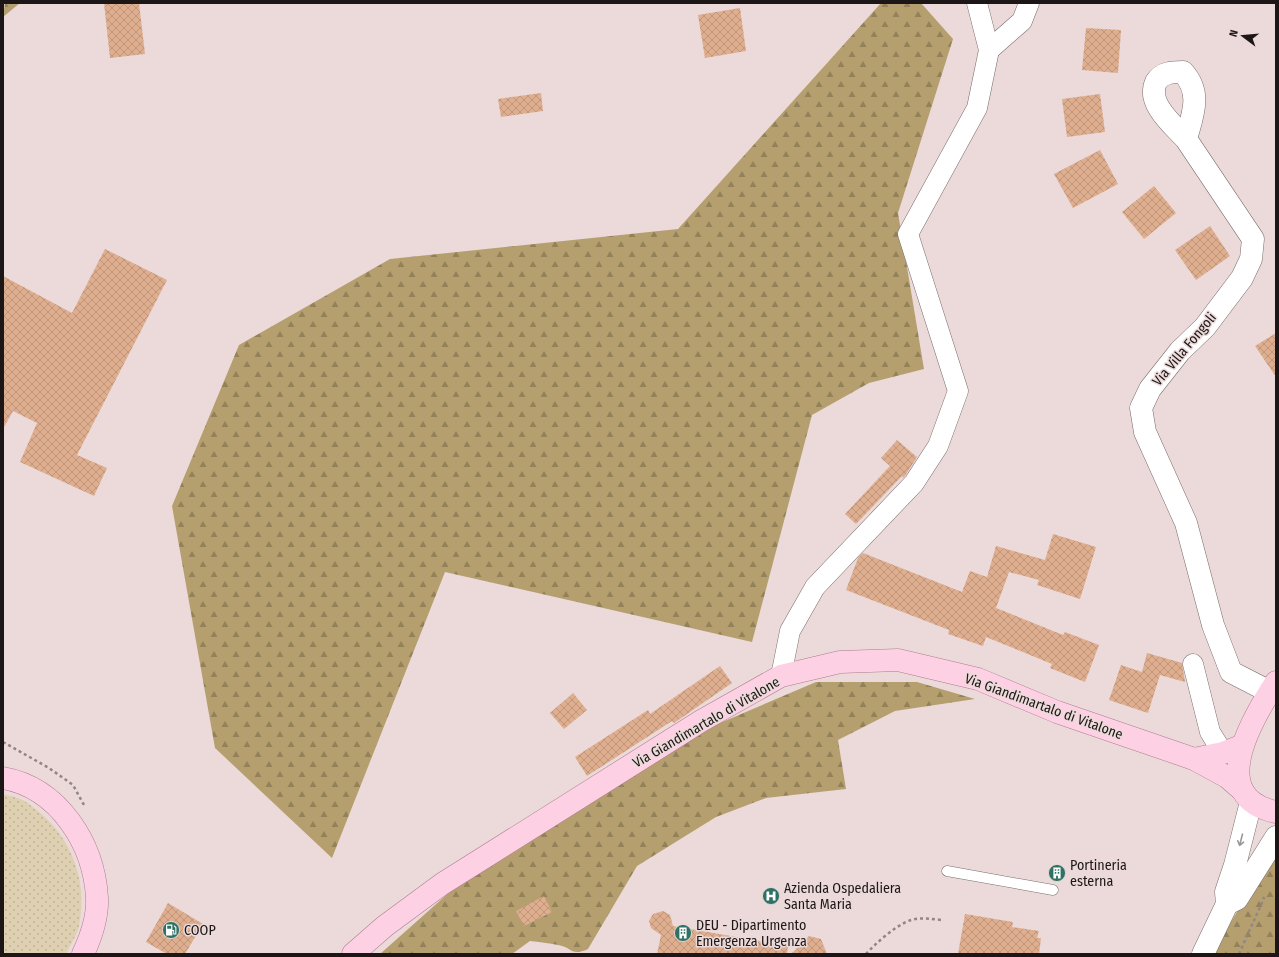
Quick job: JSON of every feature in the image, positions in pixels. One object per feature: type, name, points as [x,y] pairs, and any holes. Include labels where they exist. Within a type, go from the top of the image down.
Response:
[{"type":"main road","name":"Via Villa Fongoli","points":[[1186,139],[1253,239],[1251,259],[1242,278],[1205,327],[1180,351],[1150,389],[1141,408],[1145,432],[1186,523],[1213,625],[1231,672],[1273,687]]},
{"type":"main road","name":"Via Giandimartalo di Vitalone","points":[[353,954],[385,926],[442,884],[701,721],[781,676],[840,662],[898,660],[978,679],[1057,712],[1194,759],[1228,777],[1246,796],[1266,810],[1276,812]]},
{"type":"main road","points":[[1194,759],[1232,749],[1273,687]]},
{"type":"main road","points":[[1203,954],[1227,904],[1226,892],[1235,865],[1246,796],[1238,776],[1232,749]]},
{"type":"main road","points":[[7,777],[37,790],[56,805],[78,832],[93,865],[97,900],[92,933],[83,954]]},
{"type":"main road","points":[[1227,904],[1237,899],[1276,838]]},
{"type":"street","points":[[781,676],[790,630],[815,587],[914,483],[938,446],[958,391],[908,234],[977,108],[989,50],[977,3]]},
{"type":"street","points":[[989,50],[1022,21],[1029,3]]},
{"type":"street","points":[[1193,664],[1210,732],[1232,749]]},
{"type":"lane","points":[[947,871],[1053,890]]},
{"type":"path","points":[[3,742],[49,768],[73,785],[86,809]]},
{"type":"path","points":[[1239,954],[1264,898]]},
{"type":"path","points":[[866,954],[884,937],[909,921],[921,918],[942,920]]},
{"type":"shaded area","points":[[3,794],[26,802],[41,813],[64,840],[72,855],[78,872],[81,889],[81,907],[79,926],[66,954],[3,954]]},
{"type":"green space","points":[[5,3],[20,3],[3,17]]},
{"type":"green space","points":[[881,3],[921,3],[953,39],[898,213],[924,369],[869,383],[812,415],[752,642],[445,572],[332,858],[215,748],[172,506],[239,345],[390,259],[678,229]]},
{"type":"green space","points":[[816,682],[917,682],[975,699],[895,711],[838,740],[846,789],[766,798],[716,817],[637,866],[588,949],[575,952],[563,946],[530,941],[512,954],[380,954],[497,850],[650,753]]},
{"type":"green space","points":[[1276,852],[1276,954],[1211,954],[1261,873]]},
{"type":"building","points":[[104,3],[139,3],[145,54],[110,58]]},
{"type":"building","points":[[740,8],[746,51],[705,58],[698,15]]},
{"type":"building","points":[[1086,28],[1121,30],[1118,73],[1082,70]]},
{"type":"building","points":[[541,93],[543,111],[501,117],[498,99]]},
{"type":"building","points":[[1100,94],[1105,132],[1067,137],[1062,99]]},
{"type":"building","points":[[1100,150],[1118,184],[1073,208],[1054,174]]},
{"type":"building","points":[[1154,186],[1176,213],[1144,239],[1122,212]]},
{"type":"building","points":[[1210,226],[1230,256],[1196,280],[1175,250]]},
{"type":"building","points":[[105,249],[167,280],[77,455],[107,468],[94,496],[20,462],[37,423],[13,411],[3,429],[3,276],[72,313]]},
{"type":"building","points":[[1276,333],[1276,377],[1255,346]]},
{"type":"building","points":[[897,440],[917,457],[905,476],[903,478],[902,476],[856,524],[845,514],[890,466],[881,458]]},
{"type":"building","points":[[1053,534],[1096,547],[1080,599],[1037,585],[1039,580],[1009,572],[996,608],[1063,635],[1065,632],[1099,645],[1085,682],[1050,668],[1052,664],[986,637],[983,646],[948,634],[949,630],[846,590],[858,558],[863,553],[962,592],[970,571],[987,577],[996,546],[1045,560]]},
{"type":"building","points":[[1147,653],[1182,663],[1185,682],[1160,675],[1148,713],[1109,700],[1121,665],[1142,672]]},
{"type":"building","points":[[720,666],[732,683],[674,723],[672,721],[587,776],[575,757],[648,710],[650,714]]},
{"type":"building","points":[[573,693],[587,710],[564,729],[550,713]]},
{"type":"building","points":[[544,896],[552,912],[524,926],[516,911]]},
{"type":"building","points":[[168,903],[203,924],[185,954],[167,954],[146,942]]},
{"type":"building","name":"DEU - Dipartimento Emergenza Urgenza","points":[[663,911],[670,915],[673,926],[788,946],[787,954],[657,954],[661,935],[651,928],[649,921],[653,914]]},
{"type":"building","points":[[965,914],[1013,922],[1012,927],[1039,931],[1037,938],[1041,938],[1039,954],[958,954]]},
{"type":"building","points":[[809,936],[821,939],[827,954],[791,954]]},
{"type":"place","name":"Portineria esterna","points":[[1057,873]]},
{"type":"place","name":"Azienda Ospedaliera Santa Maria","points":[[771,896]]},
{"type":"place","name":"COOP","points":[[171,930]]},
{"type":"place","name":"DEU - Dipartimento Emergenza Urgenza","points":[[683,933]]}]
